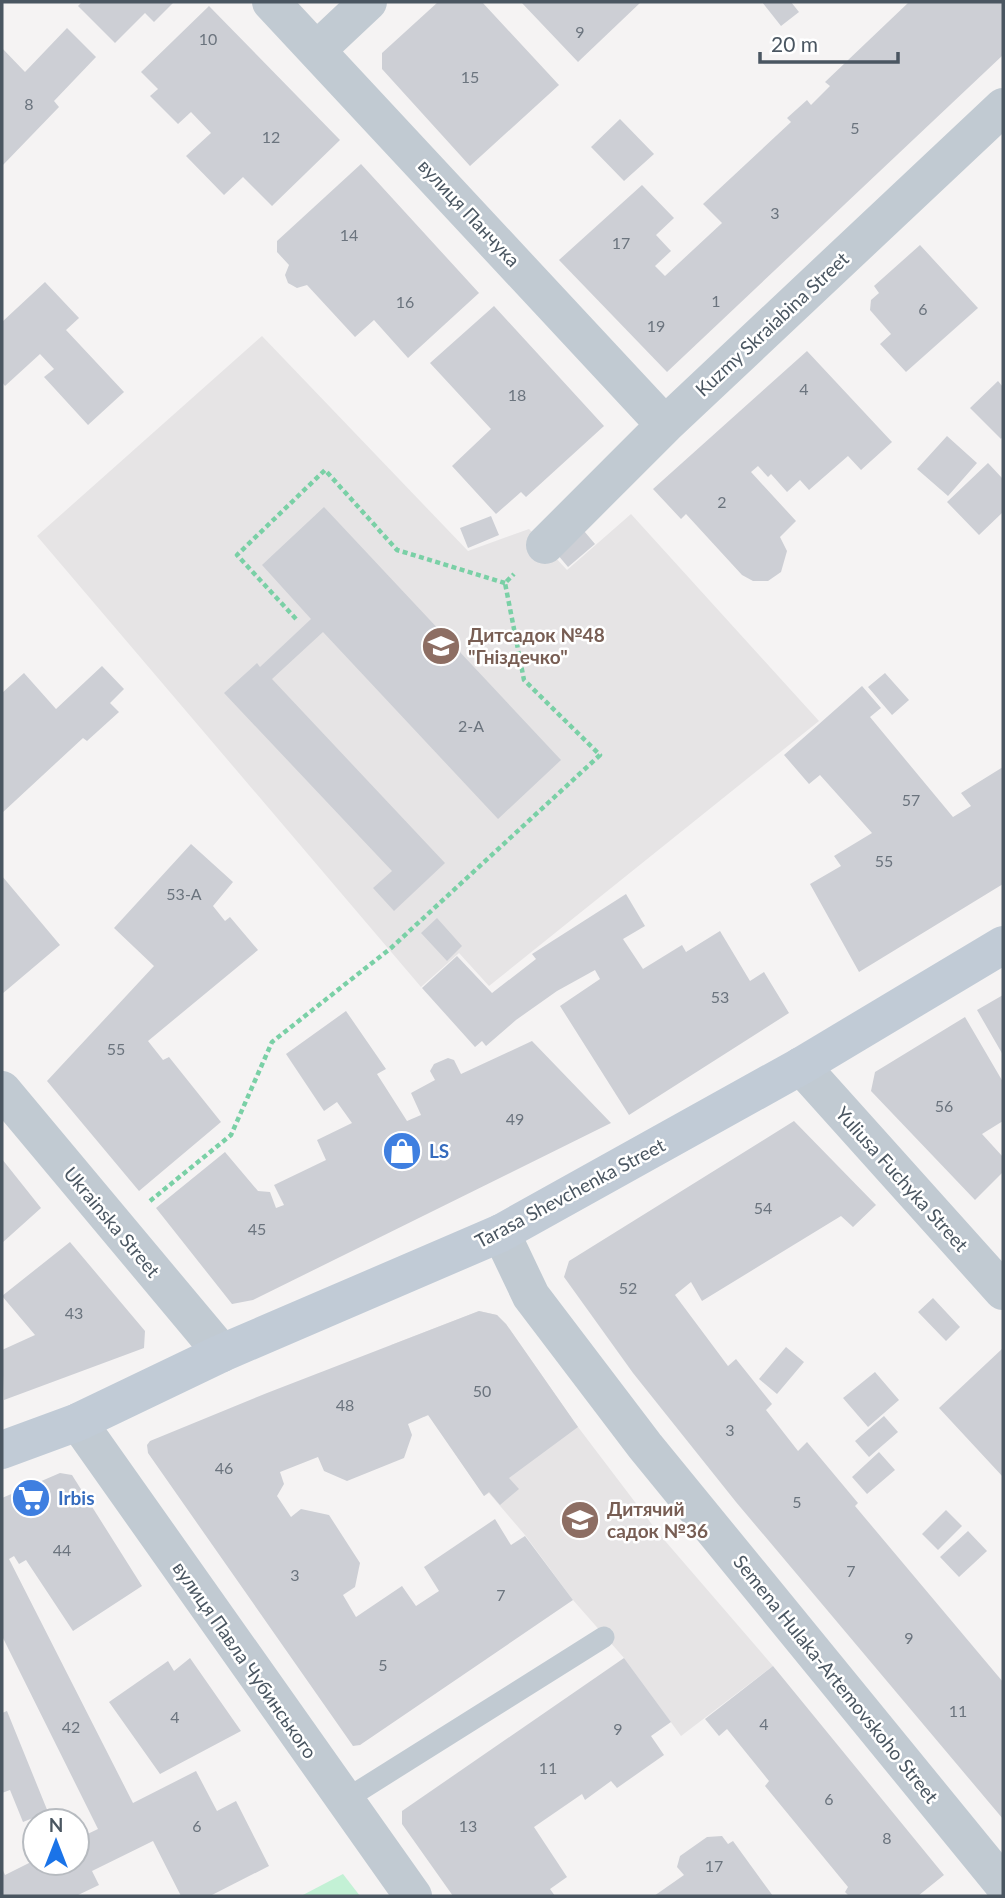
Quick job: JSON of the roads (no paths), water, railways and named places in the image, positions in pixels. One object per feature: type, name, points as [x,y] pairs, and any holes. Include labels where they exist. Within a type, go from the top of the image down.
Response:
[{"type":"street","name":"вулиця Панчука","points":[[271,2],[318,49],[665,425]]},
{"type":"street","points":[[318,49],[368,2]]},
{"type":"street","name":"Kuzmy Skraiabina Street","points":[[545,545],[665,425],[1003,107]]},
{"type":"street","name":"Tarasa Shevchenka Street","points":[[2,1450],[78,1422],[222,1353],[501,1233],[801,1066],[1003,945]]},
{"type":"street","name":"Yuliusa Fuchyka Street","points":[[801,1066],[1003,1291]]},
{"type":"street","name":"Ukrainska Street","points":[[2,1090],[222,1353]]},
{"type":"street","name":"Semena Hulaka-Artemovskoho Street","points":[[501,1233],[531,1296],[645,1446],[1003,1884]]},
{"type":"street","name":"вулиця Павла Чубинського","points":[[78,1422],[343,1801],[413,1896]]},
{"type":"lane","points":[[343,1801],[604,1637]]},
{"type":"place","name":"Дитсадок №48 \"Гніздечко\"","points":[[441,646]]},
{"type":"place","name":"LS","points":[[402,1151]]},
{"type":"place","name":"Irbis","points":[[31,1498]]},
{"type":"place","name":"Дитячий садок №36","points":[[580,1520]]}]
